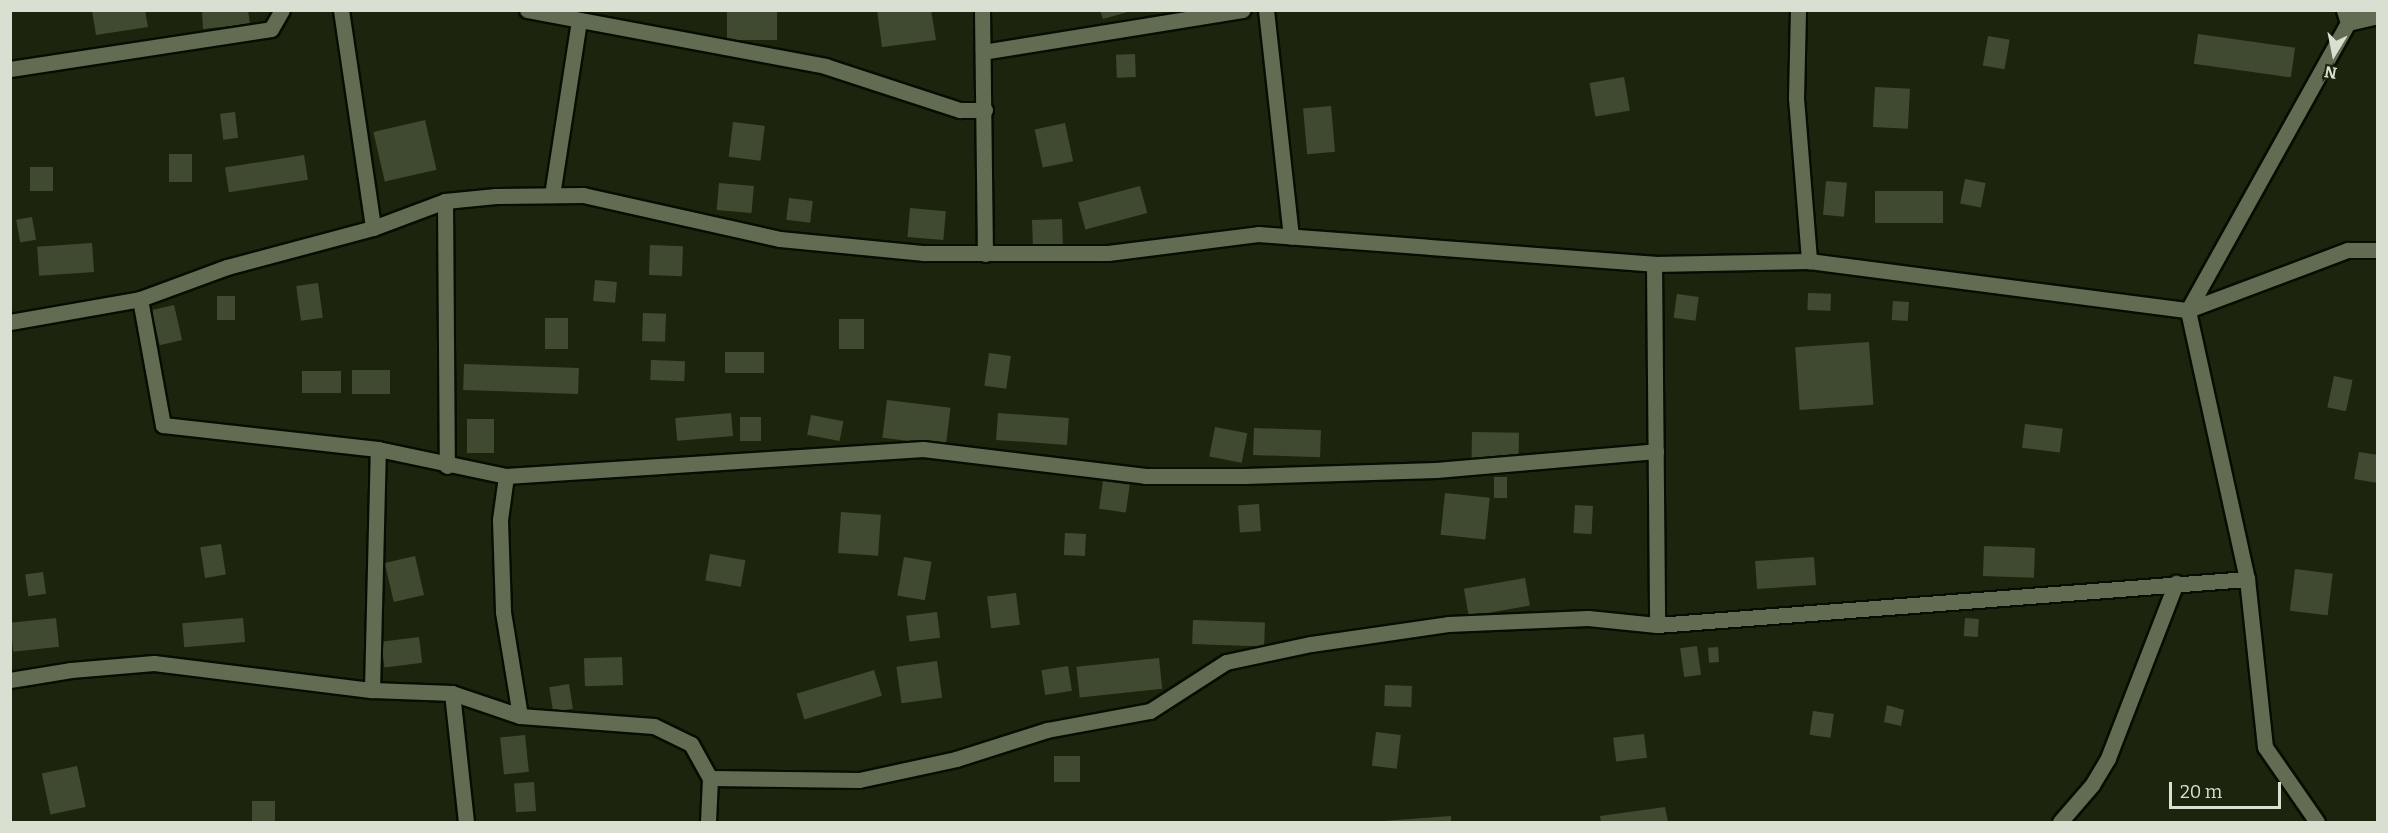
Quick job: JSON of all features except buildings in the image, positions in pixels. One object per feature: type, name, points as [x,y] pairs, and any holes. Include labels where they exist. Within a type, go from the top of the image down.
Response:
[{"type":"street","points":[[10,69],[271,29],[282,10]]},
{"type":"street","points":[[341,10],[373,228]]},
{"type":"street","points":[[527,10],[825,66],[960,110],[985,110]]},
{"type":"street","points":[[982,10],[985,110],[984,254]]},
{"type":"street","points":[[983,52],[1243,10]]},
{"type":"street","points":[[1266,10],[1291,237]]},
{"type":"street","points":[[1798,10],[1796,98],[1809,261]]},
{"type":"street","points":[[2317,822],[2265,747],[2247,579],[2188,310],[2346,17],[2363,10]]},
{"type":"street","points":[[2346,17],[2378,16]]},
{"type":"street","points":[[552,195],[579,20]]},
{"type":"street","points":[[10,322],[140,299],[227,267],[373,228],[445,201],[552,195],[583,195],[780,239],[924,253],[1108,253],[1258,234],[1654,264],[1809,261],[2188,310],[2348,250],[2378,250]]},
{"type":"street","points":[[445,201],[447,466]]},
{"type":"street","points":[[1654,264],[1657,625]]},
{"type":"street","points":[[140,299],[163,425],[378,449],[447,466],[506,476],[923,449],[1145,476],[1233,476],[1436,470],[1656,451]]},
{"type":"street","points":[[372,690],[378,449]]},
{"type":"street","points":[[506,476],[500,520],[503,612],[520,717]]},
{"type":"street","points":[[710,778],[859,780],[956,759],[1047,730],[1150,711],[1226,662],[1311,644],[1448,624],[1588,618],[1657,625],[2247,579]]},
{"type":"street","points":[[2060,822],[2092,785],[2108,758],[2176,583]]},
{"type":"street","points":[[10,680],[71,669],[154,663],[372,690],[452,693],[520,717],[654,726],[691,744],[710,778],[708,822]]},
{"type":"street","points":[[452,693],[466,822]]}]
